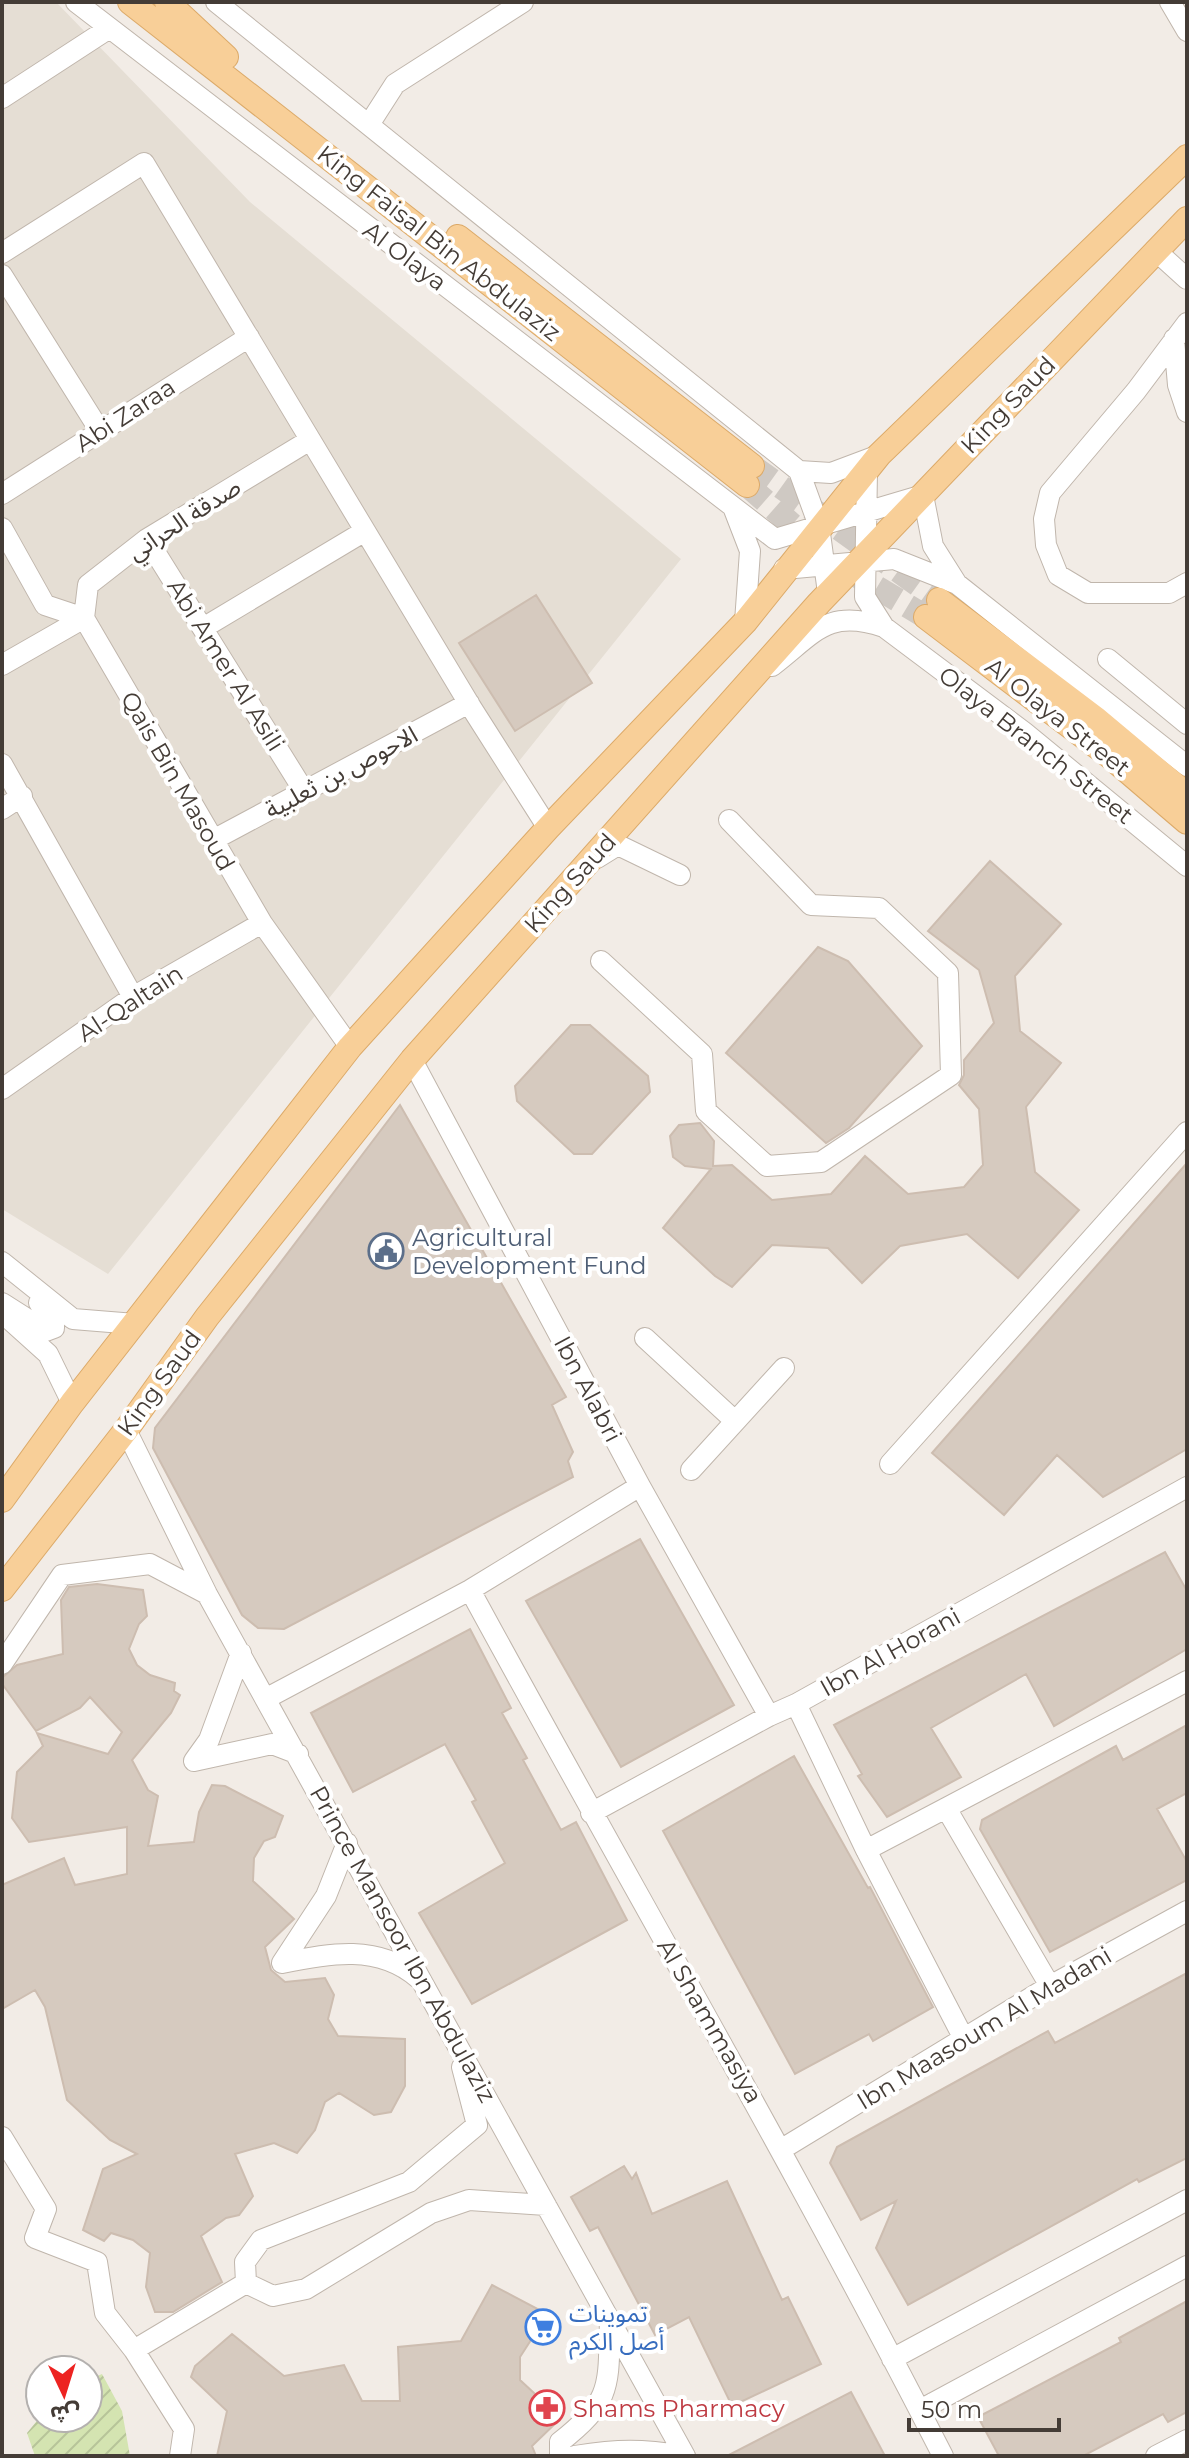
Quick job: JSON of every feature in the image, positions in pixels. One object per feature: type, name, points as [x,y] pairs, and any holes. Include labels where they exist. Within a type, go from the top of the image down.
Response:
[{"type":"main road","name":"King Faisal Bin Abdulaziz","points":[[130,2],[750,476],[205,40],[167,2]]},
{"type":"main road","points":[[2,1500],[72,1403],[350,1047],[548,828],[745,622],[784,569],[873,463],[1187,157]]},
{"type":"main road","name":"King Saud","points":[[2,1589],[126,1430],[207,1317],[412,1060],[828,593],[1187,219]]},
{"type":"main road","name":"Al Olaya Street","points":[[941,600],[1095,718],[1187,795]]},
{"type":"main road","name":"Al Olaya Street","points":[[941,600],[1063,719],[1187,822]]},
{"type":"street","name":"Al Olaya","points":[[76,2],[775,539],[923,495]]},
{"type":"street","points":[[216,2],[799,471],[819,526],[828,593]]},
{"type":"street","points":[[370,123],[395,84],[523,2]]},
{"type":"street","points":[[1170,2],[1187,31]]},
{"type":"street","points":[[2,98],[108,29]]},
{"type":"street","points":[[2,253],[144,163],[469,703],[548,828]]},
{"type":"street","points":[[1155,250],[1187,279]]},
{"type":"street","points":[[2,275],[100,431]]},
{"type":"street","points":[[1181,331],[1178,385],[1187,412]]},
{"type":"street","points":[[1181,331],[1136,391],[1050,493],[1044,519],[1046,545],[1058,575],[1088,593],[1169,593],[1187,583]]},
{"type":"street","name":"Abi Zaraa","points":[[2,494],[249,337]]},
{"type":"street","name":"صدقة الحراني","points":[[84,618],[88,585],[147,539],[310,440]]},
{"type":"street","points":[[799,471],[831,473],[873,463]]},
{"type":"street","name":"Olaya Branch Street","points":[[873,463],[865,513],[865,597],[884,627]]},
{"type":"street","points":[[923,495],[941,600]]},
{"type":"street","points":[[733,507],[750,551],[745,622]]},
{"type":"street","points":[[2,528],[45,605],[84,618]]},
{"type":"street","points":[[203,628],[365,531]]},
{"type":"street","name":"Abi Amer Al Asili","points":[[147,539],[304,791]]},
{"type":"street","points":[[784,569],[894,559],[941,600],[1187,766]]},
{"type":"street","points":[[2,665],[84,618]]},
{"type":"street","name":"Qais Bin Masoud","points":[[84,618],[262,923],[350,1047]]},
{"type":"street","name":"Olaya Branch Street","points":[[741,691],[830,621],[861,619],[884,627],[1024,732],[1187,866]]},
{"type":"street","points":[[1108,659],[1187,724]]},
{"type":"street","name":"الاحوص بن ثعلبية","points":[[213,840],[469,703]]},
{"type":"street","points":[[2,764],[133,997]]},
{"type":"street","points":[[2,809],[22,796]]},
{"type":"street","points":[[601,961],[702,1054],[706,1111],[767,1166],[821,1162],[951,1075],[948,973],[879,908],[811,905],[729,820]]},
{"type":"street","points":[[587,864],[618,845],[680,875]]},
{"type":"street","name":"Al-Qaltain","points":[[2,1089],[133,997],[262,923]]},
{"type":"street","name":"Ibn Alabri","points":[[412,1060],[640,1486],[769,1716]]},
{"type":"street","points":[[890,1464],[1187,1132]]},
{"type":"street","points":[[5,1264],[73,1319],[135,1324]]},
{"type":"street","points":[[2,1303],[46,1331],[54,1328],[54,1320],[5,1264]]},
{"type":"street","points":[[2,1313],[48,1354],[72,1403]]},
{"type":"street","points":[[645,1338],[735,1421]]},
{"type":"street","points":[[691,1470],[784,1368]]},
{"type":"street","name":"Prince Mansoor Ibn Abdulaziz","points":[[126,1430],[207,1594],[685,2456]]},
{"type":"street","points":[[267,1698],[470,1590],[640,1486]]},
{"type":"street","name":"Ibn Al Horani","points":[[591,1813],[796,1704],[1187,1487]]},
{"type":"street","points":[[2,1664],[62,1575],[150,1564],[207,1594]]},
{"type":"street","name":"Al Shammasiya","points":[[470,1590],[591,1813],[782,2149],[943,2456]]},
{"type":"street","points":[[241,1653],[209,1740],[194,1761],[272,1744],[298,1754]]},
{"type":"street","points":[[866,1850],[1187,1681]]},
{"type":"street","points":[[796,1704],[866,1850],[963,2037]]},
{"type":"street","points":[[946,1808],[1050,1986]]},
{"type":"street","points":[[347,1843],[326,1896],[282,1963],[324,1954],[362,1953],[403,1965],[425,1985]]},
{"type":"street","name":"Ibn Maasoum Al Madani","points":[[782,2149],[963,2037],[1187,1911]]},
{"type":"street","points":[[246,2283],[245,2262],[261,2240],[409,2182],[477,2125],[454,2036]]},
{"type":"street","points":[[2,2137],[46,2209],[35,2238],[97,2262],[105,2313],[134,2350],[184,2429],[180,2456]]},
{"type":"street","points":[[246,2283],[273,2296],[306,2289],[431,2213],[469,2200],[546,2205]]},
{"type":"street","points":[[892,2359],[1187,2200]]},
{"type":"street","points":[[920,2410],[1187,2266]]},
{"type":"street","points":[[134,2350],[246,2283]]},
{"type":"street","points":[[560,2456],[560,2442],[598,2408],[608,2383],[610,2319]]},
{"type":"street","points":[[1156,2456],[1187,2440]]},
{"type":"street","points":[[575,2456],[608,2449],[643,2449],[685,2456]]},
{"type":"shaded area","points":[[2,2],[56,2],[250,202],[681,559],[108,1274],[2,1209]]},
{"type":"green space","points":[[104,2378],[122,2411],[130,2456],[35,2456],[27,2434],[104,2434]]},
{"type":"building","points":[[536,595],[592,683],[515,731],[459,643]]},
{"type":"building","points":[[990,861],[1061,924],[1015,976],[1020,1031],[1061,1063],[1026,1107],[1035,1172],[1079,1210],[1018,1278],[967,1234],[900,1246],[862,1283],[828,1248],[772,1245],[732,1287],[715,1276],[663,1228],[711,1169],[685,1166],[673,1157],[670,1136],[679,1125],[700,1123],[714,1141],[713,1166],[732,1165],[772,1200],[831,1194],[865,1156],[908,1194],[964,1187],[983,1165],[979,1109],[959,1085],[964,1075],[964,1060],[994,1023],[979,970],[928,931]]},
{"type":"building","points":[[818,947],[848,961],[922,1046],[849,1128],[826,1143],[726,1053]]},
{"type":"building","points":[[571,1025],[590,1025],[648,1076],[650,1092],[592,1154],[574,1154],[517,1101],[515,1086]]},
{"type":"building","name":"Agricultural Development Fund","points":[[400,1105],[566,1397],[552,1405],[573,1452],[568,1461],[573,1477],[284,1629],[258,1628],[242,1615],[153,1448],[155,1428]]},
{"type":"building","points":[[1187,1163],[1187,1449],[1103,1497],[1057,1455],[1004,1515],[932,1453]]},
{"type":"building","points":[[640,1539],[734,1705],[621,1767],[526,1601]]},
{"type":"building","points":[[1165,1552],[1187,1591],[1187,1649],[1054,1726],[1026,1674],[931,1728],[961,1777],[887,1817],[858,1776],[862,1774],[834,1725]]},
{"type":"building","points":[[97,1584],[143,1590],[147,1616],[139,1624],[129,1649],[137,1665],[150,1675],[175,1683],[174,1691],[180,1695],[171,1713],[132,1760],[148,1790],[158,1796],[148,1846],[194,1842],[199,1812],[212,1785],[225,1786],[283,1816],[275,1837],[264,1841],[254,1858],[253,1881],[294,1919],[265,1947],[271,1970],[285,1982],[325,1978],[334,1995],[328,2019],[338,2036],[405,2039],[405,2086],[391,2112],[374,2115],[339,2093],[325,2102],[315,2130],[297,2153],[274,2143],[235,2154],[253,2196],[239,2215],[226,2218],[201,2236],[222,2282],[173,2312],[155,2312],[146,2287],[150,2253],[133,2240],[111,2233],[104,2241],[83,2230],[103,2169],[137,2154],[110,2140],[67,2100],[45,2007],[35,1990],[2,2009],[2,1885],[64,1858],[75,1885],[127,1874],[127,1827],[29,1842],[12,1818],[17,1772],[43,1746],[37,1733],[108,1754],[122,1732],[90,1697],[80,1708],[36,1731],[3,1685],[3,1677],[17,1665],[63,1654],[61,1600],[69,1587]]},
{"type":"building","points":[[470,1629],[511,1708],[502,1713],[527,1758],[523,1760],[561,1830],[576,1822],[627,1920],[472,2004],[419,1913],[505,1863],[472,1802],[476,1800],[445,1744],[353,1792],[311,1713]]},
{"type":"building","points":[[1187,1725],[1187,1793],[1157,1809],[1187,1862],[1187,1880],[1050,1952],[980,1829],[982,1820],[1116,1746],[1123,1760]]},
{"type":"building","points":[[794,1756],[870,1887],[933,2007],[873,2041],[869,2034],[795,2074],[663,1831]]},
{"type":"building","points":[[1187,1973],[1187,2158],[1139,2182],[1137,2179],[908,2305],[876,2248],[896,2201],[861,2220],[830,2163],[837,2147],[1048,2031],[1055,2043]]},
{"type":"building","points":[[624,2166],[632,2179],[636,2173],[652,2214],[727,2181],[782,2300],[788,2297],[821,2364],[732,2406],[689,2317],[655,2335],[598,2227],[590,2231],[571,2197]]},
{"type":"building","points":[[492,2285],[549,2315],[542,2336],[531,2340],[520,2357],[520,2380],[561,2418],[532,2446],[536,2456],[217,2456],[227,2411],[191,2377],[195,2366],[232,2334],[284,2376],[344,2365],[362,2401],[400,2401],[398,2347],[461,2341]]},
{"type":"building","points":[[1187,2301],[1187,2412],[1168,2422],[1163,2414],[1083,2456],[999,2456],[978,2417],[1121,2342],[1119,2338]]},
{"type":"building","points":[[851,2392],[885,2456],[727,2456]]},
{"type":"tunnel","points":[[752,466],[939,600]]},
{"type":"tunnel","points":[[747,485],[814,544]]},
{"type":"tunnel","points":[[846,569],[926,617]]},
{"type":"place","name":"Agricultural Development Fund","points":[[386,1251]]},
{"type":"place","name":"تموينات أصل الكرم","points":[[543,2327]]},
{"type":"place","name":"Shams Pharmacy","points":[[547,2408]]}]
